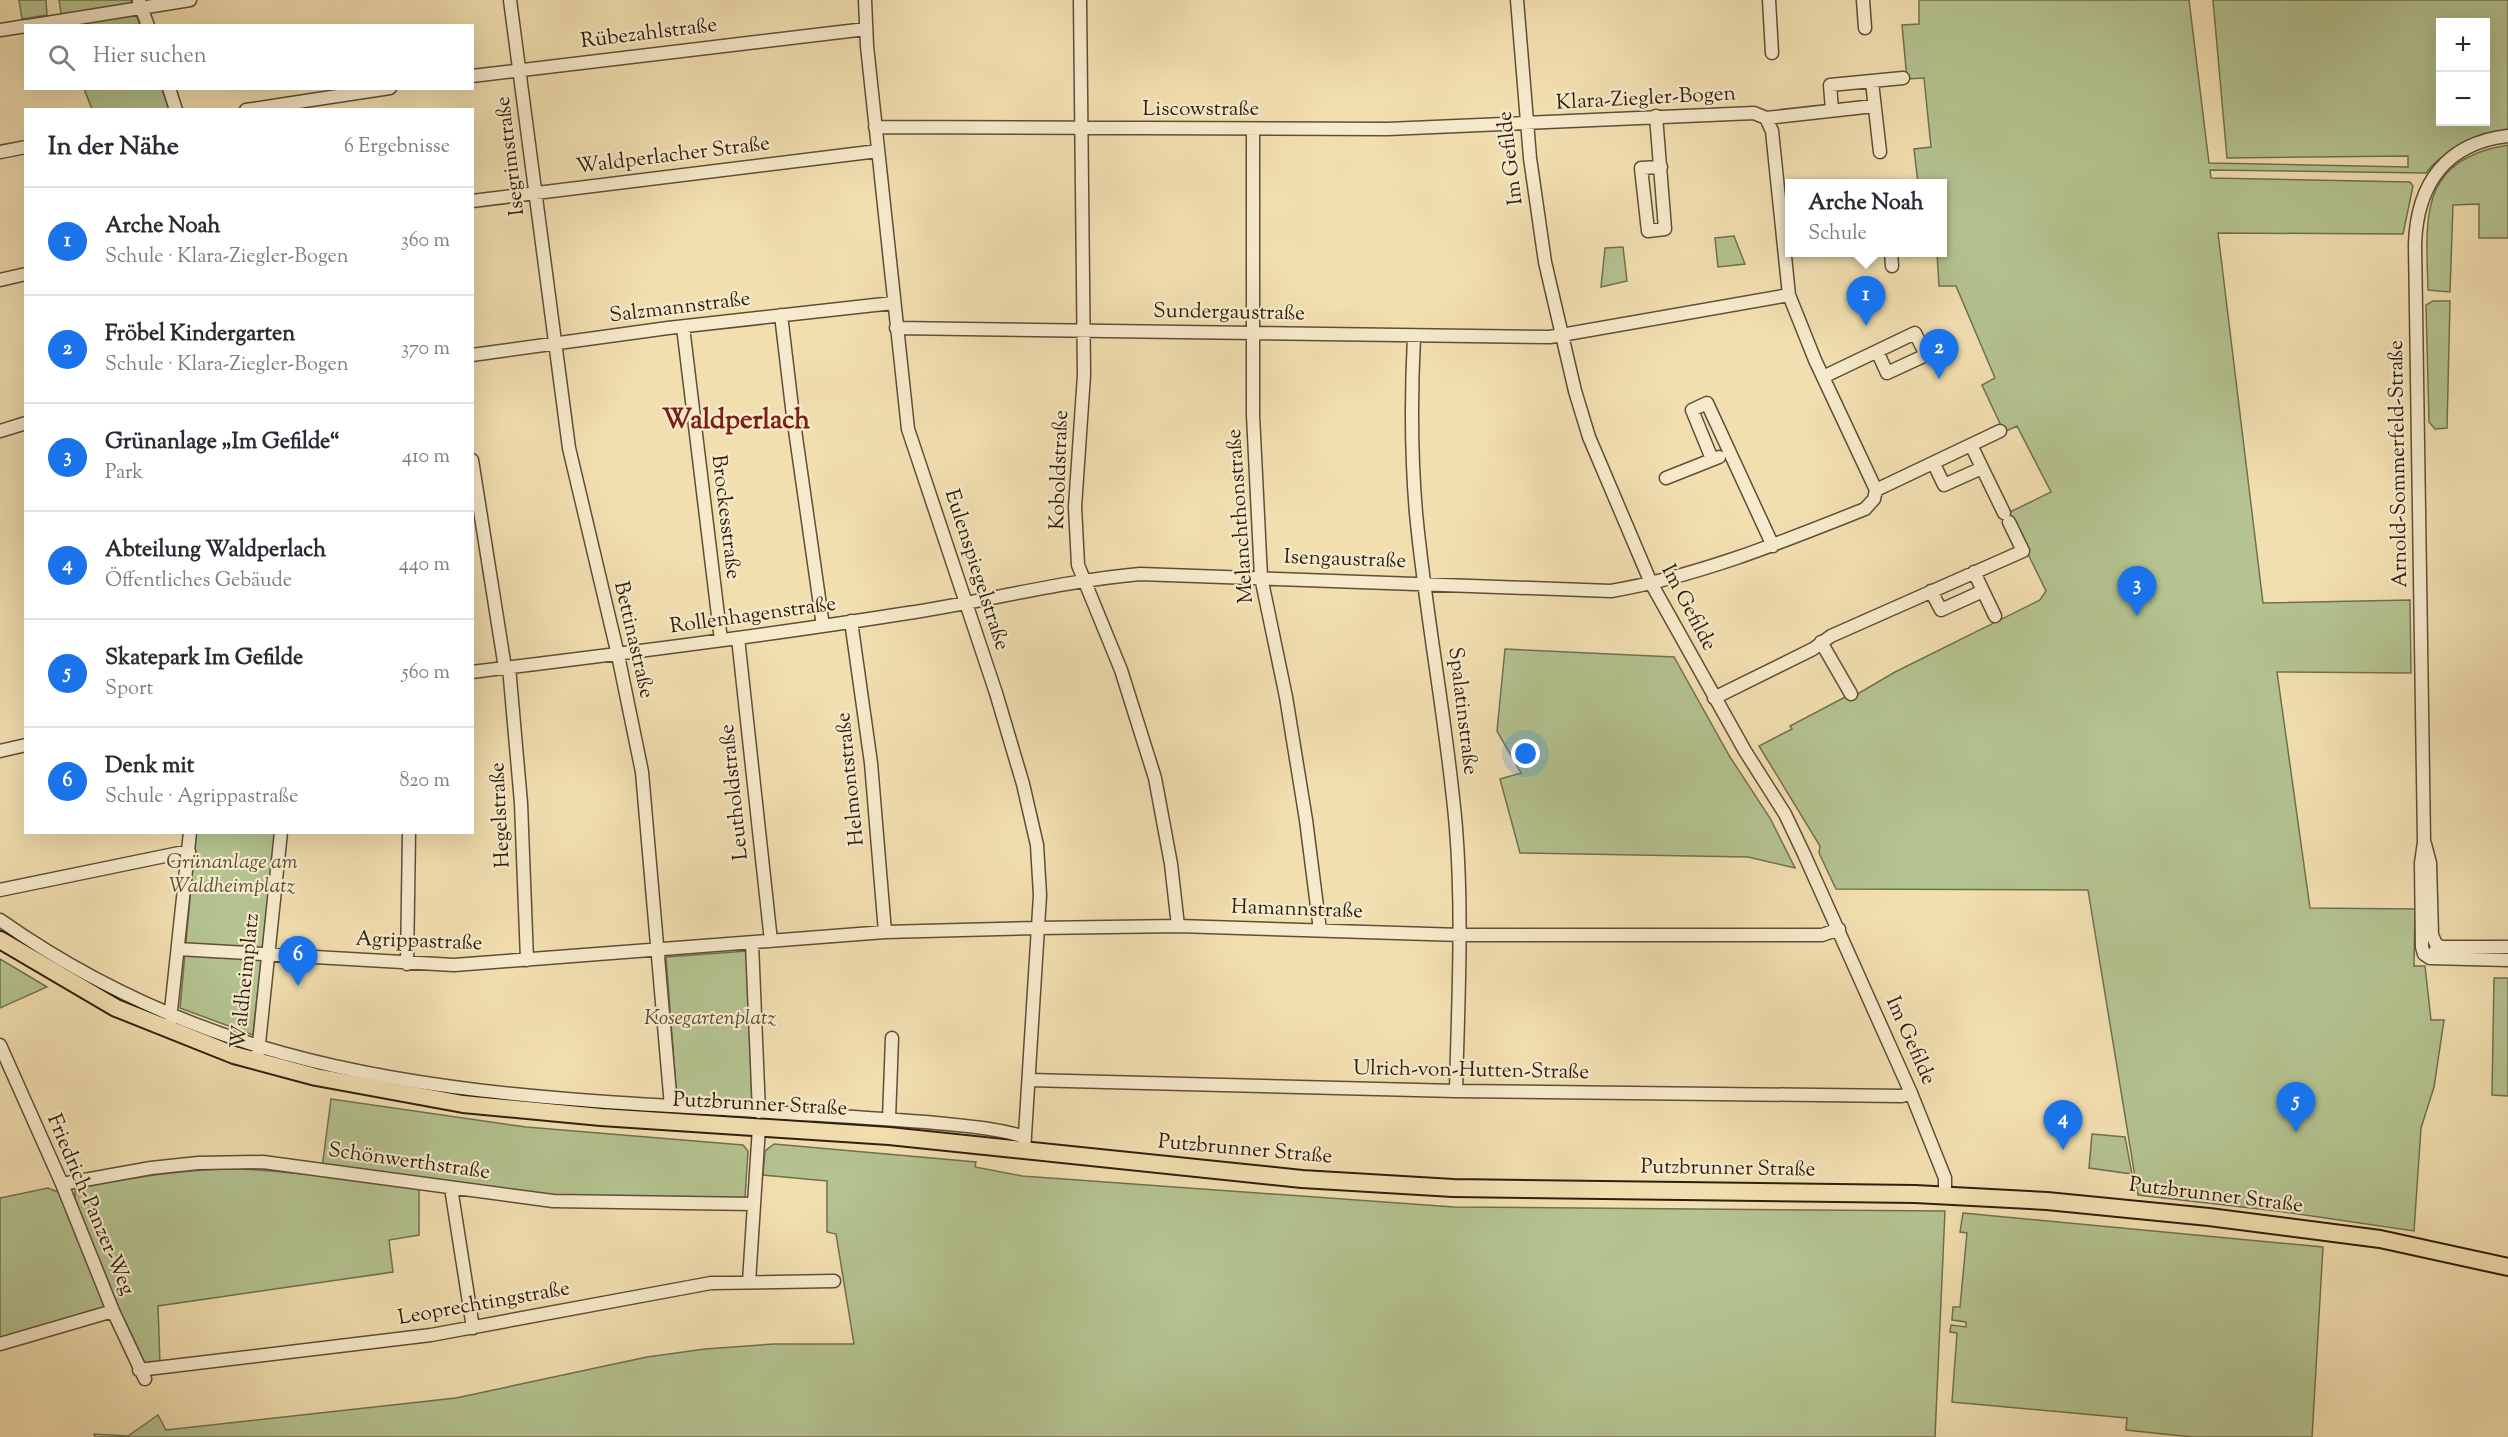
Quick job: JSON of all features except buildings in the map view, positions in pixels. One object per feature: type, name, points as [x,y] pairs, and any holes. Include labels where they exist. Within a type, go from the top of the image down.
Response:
[{"type":"main road","name":"Putzbrunner Straße","points":[[3,942],[98,998],[258,1055],[375,1089],[463,1104],[601,1117],[759,1119],[889,1136],[1025,1144],[1302,1179],[1453,1188],[1945,1195],[2071,1203],[2221,1218],[2380,1239],[2508,1267]]},
{"type":"street","points":[[37,24],[140,3],[190,0]]},
{"type":"street","name":"Isegrimstraße","points":[[510,0],[555,343]]},
{"type":"street","name":"Eulenspiegelstraße","points":[[865,0],[875,127],[908,429],[967,603],[1023,784],[1037,845],[1040,895],[1025,1144]]},
{"type":"street","name":"Koboldstraße","points":[[1080,0],[1084,375],[1075,507],[1078,565],[1120,670],[1155,778],[1171,864],[1178,926]]},
{"type":"street","name":"Im Gefilde","points":[[1517,0],[1527,124],[1545,262],[1575,391],[1596,456],[1651,583],[1714,698],[1785,814],[1839,929],[1911,1093],[1945,1178],[1945,1195]]},
{"type":"street","points":[[1770,0],[1772,53]]},
{"type":"street","points":[[1863,0],[1865,28]]},
{"type":"street","points":[[140,3],[147,24]]},
{"type":"street","points":[[0,30],[24,26]]},
{"type":"street","name":"Rübezahlstraße","points":[[474,76],[866,29]]},
{"type":"street","points":[[1832,110],[1830,85],[1903,78]]},
{"type":"street","points":[[1872,82],[1880,152]]},
{"type":"street","points":[[170,90],[175,108]]},
{"type":"street","points":[[259,108],[377,90]]},
{"type":"street","name":"Klara-Ziegler-Bogen","points":[[1527,124],[1754,113],[1767,118],[1874,106]]},
{"type":"street","points":[[1656,116],[1661,167],[1665,229],[1648,231],[1641,168],[1661,167]]},
{"type":"street","points":[[1767,118],[1772,131],[1785,217]]},
{"type":"street","name":"Liscowstraße","points":[[875,127],[1253,130],[1388,129],[1527,124]]},
{"type":"street","name":"Melanchthonstraße","points":[[1253,130],[1252,334],[1256,497],[1261,576],[1286,697],[1305,809],[1320,930]]},
{"type":"street","name":"Arnold-Sommerfeld-Straße","points":[[2440,953],[2432,935],[2430,863],[2424,842],[2415,244],[2417,214],[2429,181],[2448,161],[2473,144],[2508,136]]},
{"type":"street","points":[[0,152],[24,147]]},
{"type":"street","name":"Waldperlacher Straße","points":[[474,201],[878,151]]},
{"type":"street","points":[[1712,459],[1692,410],[1707,403],[1728,453],[1773,546],[1865,509],[1874,499],[1876,490],[1822,377],[1789,295],[1787,257]]},
{"type":"street","points":[[1891,257],[1892,266]]},
{"type":"street","points":[[0,280],[24,274]]},
{"type":"street","name":"Sundergaustraße","points":[[896,328],[1414,337],[1550,337],[1789,295]]},
{"type":"street","name":"Salzmannstraße","points":[[474,355],[683,327],[894,303]]},
{"type":"street","points":[[782,315],[793,416],[823,626]]},
{"type":"street","name":"Brockesstraße","points":[[683,327],[721,640]]},
{"type":"street","name":"Spalatinstraße","points":[[1414,337],[1411,396],[1414,484],[1424,583],[1450,768],[1461,935],[1456,1091]]},
{"type":"street","name":"Bettinastraße","points":[[555,343],[569,448],[618,655],[642,772],[659,949]]},
{"type":"street","points":[[1822,377],[1876,351]]},
{"type":"street","points":[[0,431],[24,424]]},
{"type":"street","points":[[1876,490],[2000,431]]},
{"type":"street","points":[[1714,698],[1813,649],[1821,642],[2023,551],[1971,445]]},
{"type":"street","points":[[1665,478],[1728,453]]},
{"type":"street","points":[[1934,464],[1944,485],[1982,468]]},
{"type":"street","name":"Hegelstraße","points":[[474,472],[507,668],[521,803],[527,960]]},
{"type":"street","name":"Isengaustraße","points":[[967,603],[1083,579],[1140,574],[1261,576],[1611,591],[1651,583],[1773,546]]},
{"type":"street","points":[[1974,572],[1995,616]]},
{"type":"street","points":[[1931,591],[1941,610],[1983,591]]},
{"type":"street","name":"Rollenhagenstraße","points":[[474,672],[618,655],[967,603]]},
{"type":"street","name":"Helmontstraße","points":[[851,621],[871,763],[885,932]]},
{"type":"street","name":"Leutholdstraße","points":[[738,638],[771,941]]},
{"type":"street","points":[[1821,642],[1851,694]]},
{"type":"street","points":[[0,750],[24,745]]},
{"type":"street","points":[[169,1022],[190,834]]},
{"type":"street","name":"Waldheimplatz","points":[[258,1055],[281,834]]},
{"type":"street","points":[[406,964],[409,834]]},
{"type":"street","points":[[0,890],[189,851]]},
{"type":"street","name":"Putzbrunner Straße","points":[[0,920],[169,1022]]},
{"type":"street","name":"Hamannstraße","points":[[752,943],[885,932],[1178,926],[1461,935],[1822,935],[1839,929]]},
{"type":"street","name":"Putzbrunner Straße","points":[[3,942],[32,940]]},
{"type":"street","points":[[671,1106],[659,949],[752,943],[759,1119],[749,1281]]},
{"type":"street","points":[[2440,953],[2508,947]]},
{"type":"street","name":"Agrippastraße","points":[[178,949],[454,965],[659,949]]},
{"type":"street","points":[[2440,953],[2508,960]]},
{"type":"street","points":[[889,1119],[892,1038]]},
{"type":"street","name":"Friedrich-Panzer-Weg","points":[[1,1051],[62,1184],[113,1311],[142,1374]]},
{"type":"street","name":"Putzbrunner Straße","points":[[258,1055],[405,1079],[546,1097],[671,1106],[759,1119],[889,1119],[1010,1132],[1025,1144]]},
{"type":"street","name":"Ulrich-von-Hutten-Straße","points":[[1029,1080],[1456,1091],[1902,1096],[1911,1093]]},
{"type":"street","name":"Schönwerthstraße","points":[[62,1184],[151,1168],[229,1162],[293,1165],[553,1200],[754,1204]]},
{"type":"street","points":[[451,1188],[474,1328]]},
{"type":"street","name":"Leoprechtingstraße","points":[[142,1374],[474,1328],[711,1283],[834,1281]]},
{"type":"street","points":[[0,1344],[113,1311]]},
{"type":"green space","points":[[19,0],[46,0],[47,15],[22,19]]},
{"type":"green space","points":[[59,0],[131,0],[140,24],[63,24]]},
{"type":"green space","points":[[1919,0],[2189,0],[2209,163],[2408,167],[2408,156],[2227,158],[2213,0],[2508,0],[2508,133],[2474,142],[2452,151],[2426,173],[2210,170],[2211,178],[2410,182],[2413,186],[2403,234],[2218,233],[2263,603],[2410,600],[2411,673],[2277,672],[2310,908],[2415,909],[2414,966],[2425,966],[2431,1020],[2444,1020],[2434,1087],[2421,1128],[2414,1231],[2277,1211],[2138,1195],[2088,890],[1836,889],[1819,853],[1820,846],[1759,746],[1792,729],[1790,726],[1847,696],[1849,699],[1895,672],[2040,600],[2046,591],[2008,513],[2051,492],[2017,426],[2004,432],[1982,385],[1995,378],[1956,286],[1939,286],[1937,257],[1947,257],[1947,179],[1918,179],[1914,149],[1931,147],[1924,78],[1907,79],[1902,25],[1919,24]]},
{"type":"green space","points":[[84,90],[162,90],[169,108],[92,108]]},
{"type":"green space","points":[[2508,145],[2508,238],[2479,238],[2479,204],[2453,205],[2450,292],[2428,290],[2429,216],[2434,196],[2443,178],[2457,164],[2479,153]]},
{"type":"green space","points":[[1734,236],[1745,264],[1718,267],[1715,238]]},
{"type":"green space","points":[[1623,247],[1627,281],[1601,287],[1605,248]]},
{"type":"green space","points":[[2433,301],[2450,301],[2447,428],[2435,429],[2429,422],[2426,305]]},
{"type":"green space","points":[[1505,649],[1674,657],[1730,757],[1770,818],[1795,868],[1748,857],[1520,853],[1500,779],[1521,773],[1497,731]]},
{"type":"green space","name":"Grünanlage am Waldheimplatz","points":[[196,834],[275,834],[253,1035],[180,1008]]},
{"type":"green space","name":"Kosegartenplatz","points":[[747,951],[752,1104],[677,1101],[666,957]]},
{"type":"green space","points":[[0,959],[47,987],[0,1008]]},
{"type":"green space","points":[[2494,978],[2508,978],[2508,1096],[2492,1095]]},
{"type":"green space","points":[[331,1099],[526,1127],[743,1145],[748,1151],[745,1198],[555,1196],[419,1179],[419,1235],[389,1240],[393,1272],[158,1306],[160,1363],[142,1363],[116,1305],[0,1340],[0,1198],[48,1188],[75,1199],[75,1188],[154,1175],[214,1169],[278,1171],[321,1176]]},
{"type":"green space","points":[[2092,1134],[2125,1137],[2132,1174],[2089,1168]]},
{"type":"green space","points":[[774,1144],[976,1162],[975,1167],[1022,1176],[1454,1207],[1945,1211],[1935,1437],[95,1437],[94,1434],[128,1436],[158,1415],[166,1430],[456,1398],[647,1357],[705,1349],[774,1344],[854,1344],[836,1234],[827,1232],[827,1181],[763,1175],[765,1151]]},
{"type":"green space","points":[[1963,1213],[2323,1247],[2312,1437],[2192,1437],[2126,1430],[2127,1418],[1952,1402],[1957,1333],[1950,1332],[1951,1325],[1966,1327],[1966,1322],[1952,1320],[1953,1307],[1960,1307],[1967,1233],[1960,1232]]},
{"type":"place","name":"Arche Noah","points":[[1866,326]]},
{"type":"place","name":"Fröbel Kindergarten","points":[[1939,379]]},
{"type":"place","name":"Grünanlage „Im Gefilde“","points":[[2137,616]]},
{"type":"place","name":"Denk mit","points":[[298,986]]},
{"type":"place","name":"Skatepark Im Gefilde","points":[[2296,1132]]},
{"type":"place","name":"Abteilung Waldperlach","points":[[2063,1150]]},
{"type":"district","name":"Waldperlach","points":[[736,421]]}]
